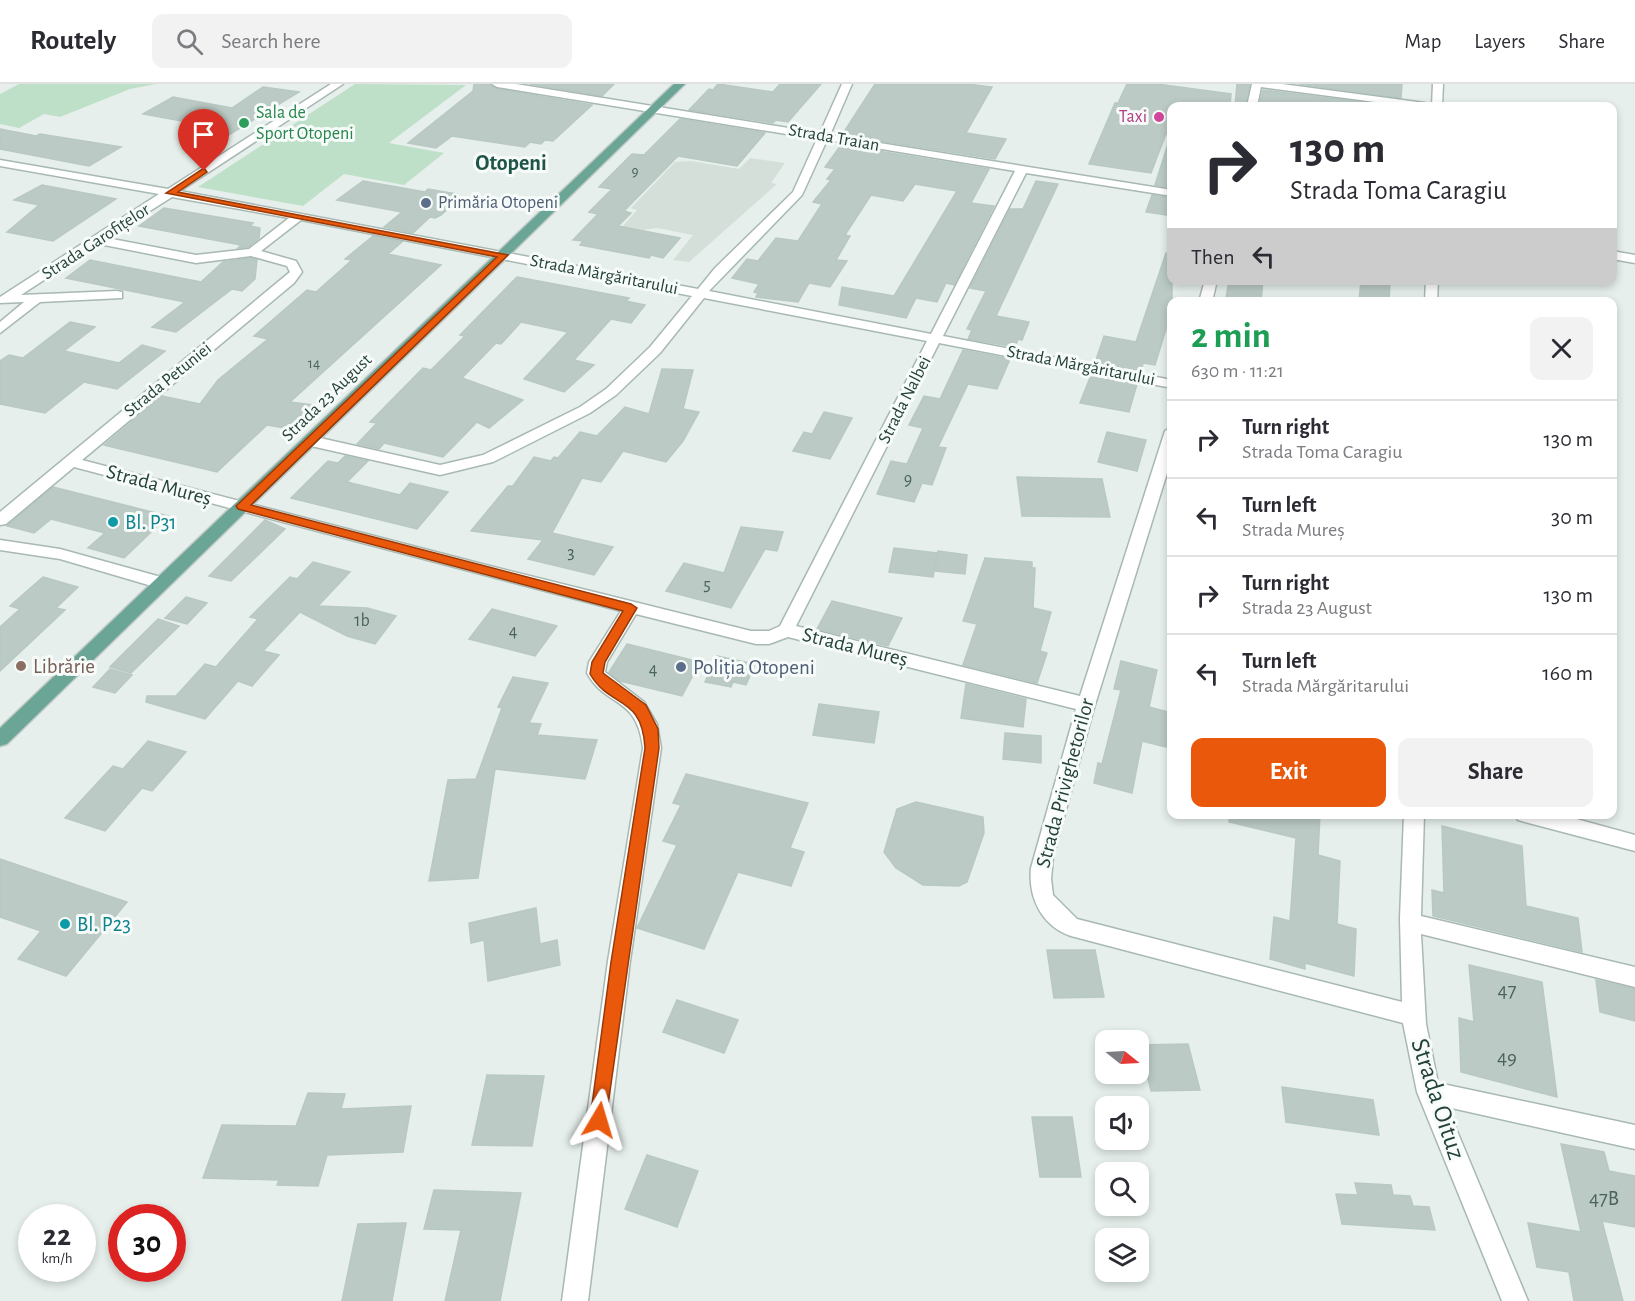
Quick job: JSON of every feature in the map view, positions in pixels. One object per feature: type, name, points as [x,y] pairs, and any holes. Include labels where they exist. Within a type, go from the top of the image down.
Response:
[{"type":"main road","name":"Strada 23 August","points":[[0,739],[680,84]]},
{"type":"street","name":"Strada Garofițelor","points":[[2,300],[338,84]]},
{"type":"street","name":"Strada Traian","points":[[497,84],[1167,192]]},
{"type":"street","points":[[311,441],[440,470],[488,459],[551,429],[611,392],[655,350],[736,253],[798,193],[847,84]]},
{"type":"street","points":[[1253,102],[1259,84],[1395,102]]},
{"type":"street","points":[[1437,102],[1438,84]]},
{"type":"street","name":"Strada Mărgăritarului","points":[[0,163],[298,216],[1167,383]]},
{"type":"street","name":"Strada Nalbei","points":[[786,630],[1022,169]]},
{"type":"street","points":[[97,240],[196,259],[252,252],[298,216]]},
{"type":"street","name":"Strada Petuniei","points":[[0,520],[290,280],[296,272],[292,264],[252,252]]},
{"type":"street","points":[[1617,256],[1635,259]]},
{"type":"street","points":[[2,300],[117,295]]},
{"type":"street","points":[[0,329],[38,297]]},
{"type":"street","name":"Strada Privighetorilor","points":[[1167,448],[1132,564],[1085,704],[1041,873],[1044,902],[1055,916],[1071,927],[1412,1015]]},
{"type":"street","name":"Strada Mureș","points":[[70,461],[631,608],[764,640],[786,630],[1085,704]]},
{"type":"street","points":[[0,545],[60,554],[162,583]]},
{"type":"street","points":[[575,1301],[619,962],[652,748],[651,729],[641,709],[596,674],[598,662],[631,608]]},
{"type":"street","name":"Strada Oituz","points":[[1414,819],[1412,1015],[1419,1061],[1429,1092],[1515,1301]]},
{"type":"street","points":[[1545,819],[1635,843]]},
{"type":"street","points":[[1412,923],[1635,977]]},
{"type":"street","points":[[1429,1092],[1635,1137]]},
{"type":"shaded area","points":[[750,158],[785,163],[771,183],[777,184],[689,262],[673,260],[693,235],[657,228],[642,230],[622,227],[637,210],[631,208],[675,162],[691,161],[739,169]]},
{"type":"green space","points":[[19,84],[156,84],[130,89],[60,117],[44,114],[19,128],[0,124],[0,94]]},
{"type":"green space","points":[[355,84],[466,85],[389,143],[444,153],[404,185],[344,174],[303,206],[198,187]]},
{"type":"building","points":[[474,84],[490,84],[497,89],[592,105],[553,141],[545,140],[541,144],[530,142],[525,147],[452,136],[436,148],[408,143],[473,91]]},
{"type":"building","points":[[530,84],[614,84],[602,96]]},
{"type":"building","points":[[718,84],[773,92],[780,84],[821,84],[788,122],[776,120],[773,123],[689,110],[709,89],[713,90]]},
{"type":"building","points":[[875,84],[967,84],[992,87],[966,133],[1006,139],[995,159],[842,135]]},
{"type":"building","points":[[1127,84],[1157,84],[1231,94],[1230,102],[1167,102],[1167,131],[1151,173],[1089,164],[1115,103],[1118,103]]},
{"type":"building","points":[[1237,84],[1250,84],[1246,102],[1235,102]]},
{"type":"building","points":[[1299,84],[1402,84],[1401,98]]},
{"type":"building","points":[[263,87],[299,92],[204,150],[209,126],[143,114],[173,97],[232,108]]},
{"type":"building","points":[[1263,90],[1360,102],[1260,102]]},
{"type":"building","points":[[680,119],[765,133],[737,166],[678,156],[624,211],[631,213],[618,226],[680,238],[663,258],[651,255],[649,258],[580,245],[583,241],[573,240],[598,214],[589,212],[612,189],[599,187],[632,154],[644,155]]},
{"type":"building","points":[[0,129],[121,147],[89,166],[0,149]]},
{"type":"building","points":[[841,145],[989,169],[971,203],[994,206],[954,285],[946,283],[937,302],[916,298],[906,318],[839,305],[842,287],[894,296],[957,191],[915,184],[903,201],[871,195],[845,235],[850,236],[836,260],[847,261],[830,287],[809,283],[798,302],[756,297],[758,293],[754,292],[759,284],[732,278],[747,259],[758,261],[776,238],[798,241],[822,204],[813,202],[831,180],[827,179],[835,169],[825,167]]},
{"type":"building","points":[[1167,147],[1167,187],[1155,185]]},
{"type":"building","points":[[363,181],[425,192],[428,189],[457,194],[454,197],[460,198],[441,215],[435,218],[430,217],[413,233],[384,227],[402,212],[337,200]]},
{"type":"building","points":[[1036,181],[1058,184],[996,316],[1029,322],[1022,340],[1018,339],[1015,347],[968,339],[972,330],[967,329],[986,291],[970,288],[1010,209],[1023,209]]},
{"type":"building","points":[[42,185],[116,199],[53,241],[7,232],[39,205],[14,200]]},
{"type":"building","points":[[1152,195],[1167,197],[1167,215],[1146,212]]},
{"type":"building","points":[[164,208],[253,223],[250,226],[260,228],[259,238],[248,247],[238,248],[241,245],[139,226]]},
{"type":"building","points":[[373,236],[402,242],[388,254],[441,265],[290,402],[314,405],[296,430],[267,425],[217,472],[104,445],[162,396],[200,404],[218,380],[268,339],[254,336],[307,290],[316,292],[352,260],[345,259]]},
{"type":"building","points":[[1167,253],[1167,285],[1172,285],[1172,297],[1167,297],[1167,326],[1155,365],[1143,363],[1141,372],[1095,363],[1104,336],[1136,342]]},
{"type":"building","points":[[251,258],[257,260],[255,279],[242,291],[232,289],[176,332],[152,327],[185,302],[66,278],[90,260],[201,282],[223,262]]},
{"type":"building","points":[[517,277],[629,298],[626,301],[645,305],[631,323],[611,319],[574,360],[594,365],[564,392],[524,379],[568,332],[521,322],[501,344],[496,343],[462,378],[523,400],[489,428],[477,422],[443,457],[384,443],[379,449],[357,444],[377,423],[370,422],[423,368],[431,370],[465,336],[460,335]]},
{"type":"building","points":[[1228,285],[1263,285],[1261,297],[1226,297]]},
{"type":"building","points":[[1361,285],[1390,285],[1389,297],[1359,297]]},
{"type":"building","points":[[70,322],[95,327],[64,351],[119,363],[142,345],[165,351],[117,389],[84,382],[45,413],[0,404],[0,361],[9,355],[23,358]]},
{"type":"building","points":[[963,350],[1010,359],[997,389],[968,384],[938,447],[946,448],[932,485],[922,483],[914,502],[877,494],[891,461],[907,464],[923,428],[909,425],[924,396],[940,399]]},
{"type":"building","points":[[662,369],[693,370],[683,409],[699,412],[683,441],[666,462],[623,451],[601,482],[582,478],[552,533],[613,547],[594,575],[528,559],[543,540],[471,531],[508,486],[513,486],[534,457],[551,461],[554,457],[558,458],[580,432],[597,436],[625,407],[649,414]]},
{"type":"building","points":[[1091,375],[1137,384],[1129,412],[1080,403]]},
{"type":"building","points":[[824,412],[852,418],[830,459],[793,451],[804,432],[812,434]]},
{"type":"building","points":[[1107,432],[1146,440],[1137,471],[1098,462]]},
{"type":"building","points":[[345,456],[368,461],[347,482],[400,495],[410,483],[448,492],[417,529],[291,498],[328,461],[338,463]]},
{"type":"building","points":[[1017,477],[1102,479],[1110,517],[1022,516]]},
{"type":"building","name":"Bl. P31","points":[[53,487],[168,516],[124,558],[88,548],[105,533],[51,519],[34,533],[7,526]]},
{"type":"building","points":[[265,520],[285,529],[231,581],[209,576]]},
{"type":"building","points":[[741,527],[783,532],[777,551],[765,549],[731,608],[666,591],[684,563],[724,573]]},
{"type":"building","points":[[894,548],[937,553],[933,577],[889,572]]},
{"type":"building","points":[[938,551],[967,555],[965,574],[935,571]]},
{"type":"building","points":[[985,558],[1032,562],[1032,568],[1035,568],[1033,608],[1051,612],[1040,651],[1047,653],[1037,683],[963,665],[977,624],[963,621]]},
{"type":"building","points":[[313,562],[350,572],[318,606],[367,608],[396,616],[375,644],[347,636],[300,612],[263,651],[279,655],[252,686],[238,681],[205,719],[146,702],[147,696],[176,696],[205,664],[216,667],[258,619],[250,617],[290,577],[297,579]]},
{"type":"building","points":[[43,577],[78,587],[56,608],[65,610],[0,671],[0,627],[20,609],[10,606]]},
{"type":"building","points":[[186,597],[207,603],[187,624],[165,618]]},
{"type":"building","points":[[832,601],[902,618],[888,646],[817,629]]},
{"type":"building","points":[[492,609],[557,626],[535,656],[469,639]]},
{"type":"building","points":[[158,619],[179,626],[131,673],[110,667]]},
{"type":"building","points":[[627,644],[700,662],[682,696],[620,681],[609,672]]},
{"type":"building","points":[[717,656],[755,664],[746,685],[733,682],[731,687],[705,682]]},
{"type":"building","points":[[1121,661],[1157,670],[1149,707],[1167,712],[1166,747],[1142,741],[1132,793],[1094,783],[1098,763],[1102,764],[1121,690],[1114,689]]},
{"type":"building","points":[[110,669],[132,675],[115,693],[93,687]]},
{"type":"building","points":[[513,677],[548,683],[529,723],[541,724],[537,735],[597,740],[585,779],[495,769],[478,878],[429,881],[448,780],[476,779],[502,708],[498,707]]},
{"type":"building","points":[[966,684],[1026,699],[1023,727],[961,718]]},
{"type":"building","points":[[819,704],[879,712],[874,743],[813,735]]},
{"type":"building","points":[[1005,733],[1041,736],[1041,763],[1003,759]]},
{"type":"building","points":[[148,741],[186,752],[152,791],[142,788],[105,831],[65,818],[113,766],[123,769]]},
{"type":"building","points":[[686,774],[808,803],[790,848],[804,852],[791,886],[738,872],[704,949],[637,928],[677,845],[663,841],[681,805],[673,803]]},
{"type":"building","points":[[916,802],[983,817],[984,833],[967,882],[959,886],[923,885],[896,868],[884,852],[897,809]]},
{"type":"building","points":[[1229,819],[1320,819],[1318,855],[1340,861],[1337,924],[1356,929],[1354,976],[1305,963],[1305,969],[1270,959],[1274,917],[1290,921],[1296,838],[1229,822]]},
{"type":"building","points":[[1442,826],[1522,846],[1526,906],[1578,918],[1582,952],[1433,916],[1432,890],[1444,893]]},
{"type":"building","name":"Bl. P23","points":[[0,859],[127,902],[66,976],[18,959],[41,931],[0,917]]},
{"type":"building","points":[[536,908],[540,944],[557,940],[560,965],[488,981],[484,940],[471,943],[469,923]]},
{"type":"building","points":[[1047,950],[1095,950],[1104,997],[1054,998]]},
{"type":"building","points":[[1469,965],[1542,982],[1557,1097],[1461,1072],[1459,1018],[1474,1022]]},
{"type":"building","points":[[1596,980],[1635,989],[1635,1021],[1600,1012]]},
{"type":"building","points":[[677,1000],[738,1020],[724,1053],[663,1032]]},
{"type":"building","points":[[1188,1044],[1200,1090],[1151,1091],[1149,1045]]},
{"type":"building","points":[[487,1075],[544,1076],[532,1146],[472,1145]]},
{"type":"building","points":[[1282,1087],[1373,1100],[1379,1135],[1286,1122]]},
{"type":"building","points":[[308,1093],[345,1094],[341,1109],[411,1106],[403,1152],[327,1155],[318,1186],[277,1185],[279,1180],[203,1178],[222,1125],[296,1126]]},
{"type":"building","points":[[1032,1117],[1072,1117],[1081,1177],[1040,1177]]},
{"type":"building","points":[[1561,1144],[1604,1152],[1609,1171],[1635,1176],[1635,1227],[1602,1221],[1623,1301],[1574,1301],[1569,1272],[1537,1267],[1528,1223],[1581,1232]]},
{"type":"building","points":[[647,1155],[698,1171],[677,1227],[625,1209]]},
{"type":"building","points":[[1355,1183],[1391,1185],[1393,1195],[1410,1196],[1413,1206],[1429,1207],[1435,1230],[1342,1224],[1336,1194],[1358,1195]]},
{"type":"building","points":[[434,1190],[521,1193],[500,1301],[445,1301],[461,1230],[424,1229]]},
{"type":"building","points":[[406,1223],[392,1301],[342,1301],[358,1224]]},
{"type":"place","name":"Taxi","points":[[1159,117]]},
{"type":"place","name":"Sala de Sport Otopeni","points":[[244,123]]},
{"type":"place","name":"Primăria Otopeni","points":[[426,203]]},
{"type":"place","name":"Bl. P31","points":[[113,522]]},
{"type":"place","name":"Librărie","points":[[21,666]]},
{"type":"place","name":"Poliția Otopeni","points":[[681,667]]},
{"type":"place","name":"Bl. P23","points":[[65,924]]},
{"type":"district","name":"Otopeni","points":[[511,163]]},
{"type":"route","points":[[204,171],[170,193],[504,255],[242,506],[631,608],[598,662],[596,674],[641,709],[651,729],[652,748],[619,962],[599,1120]]}]
